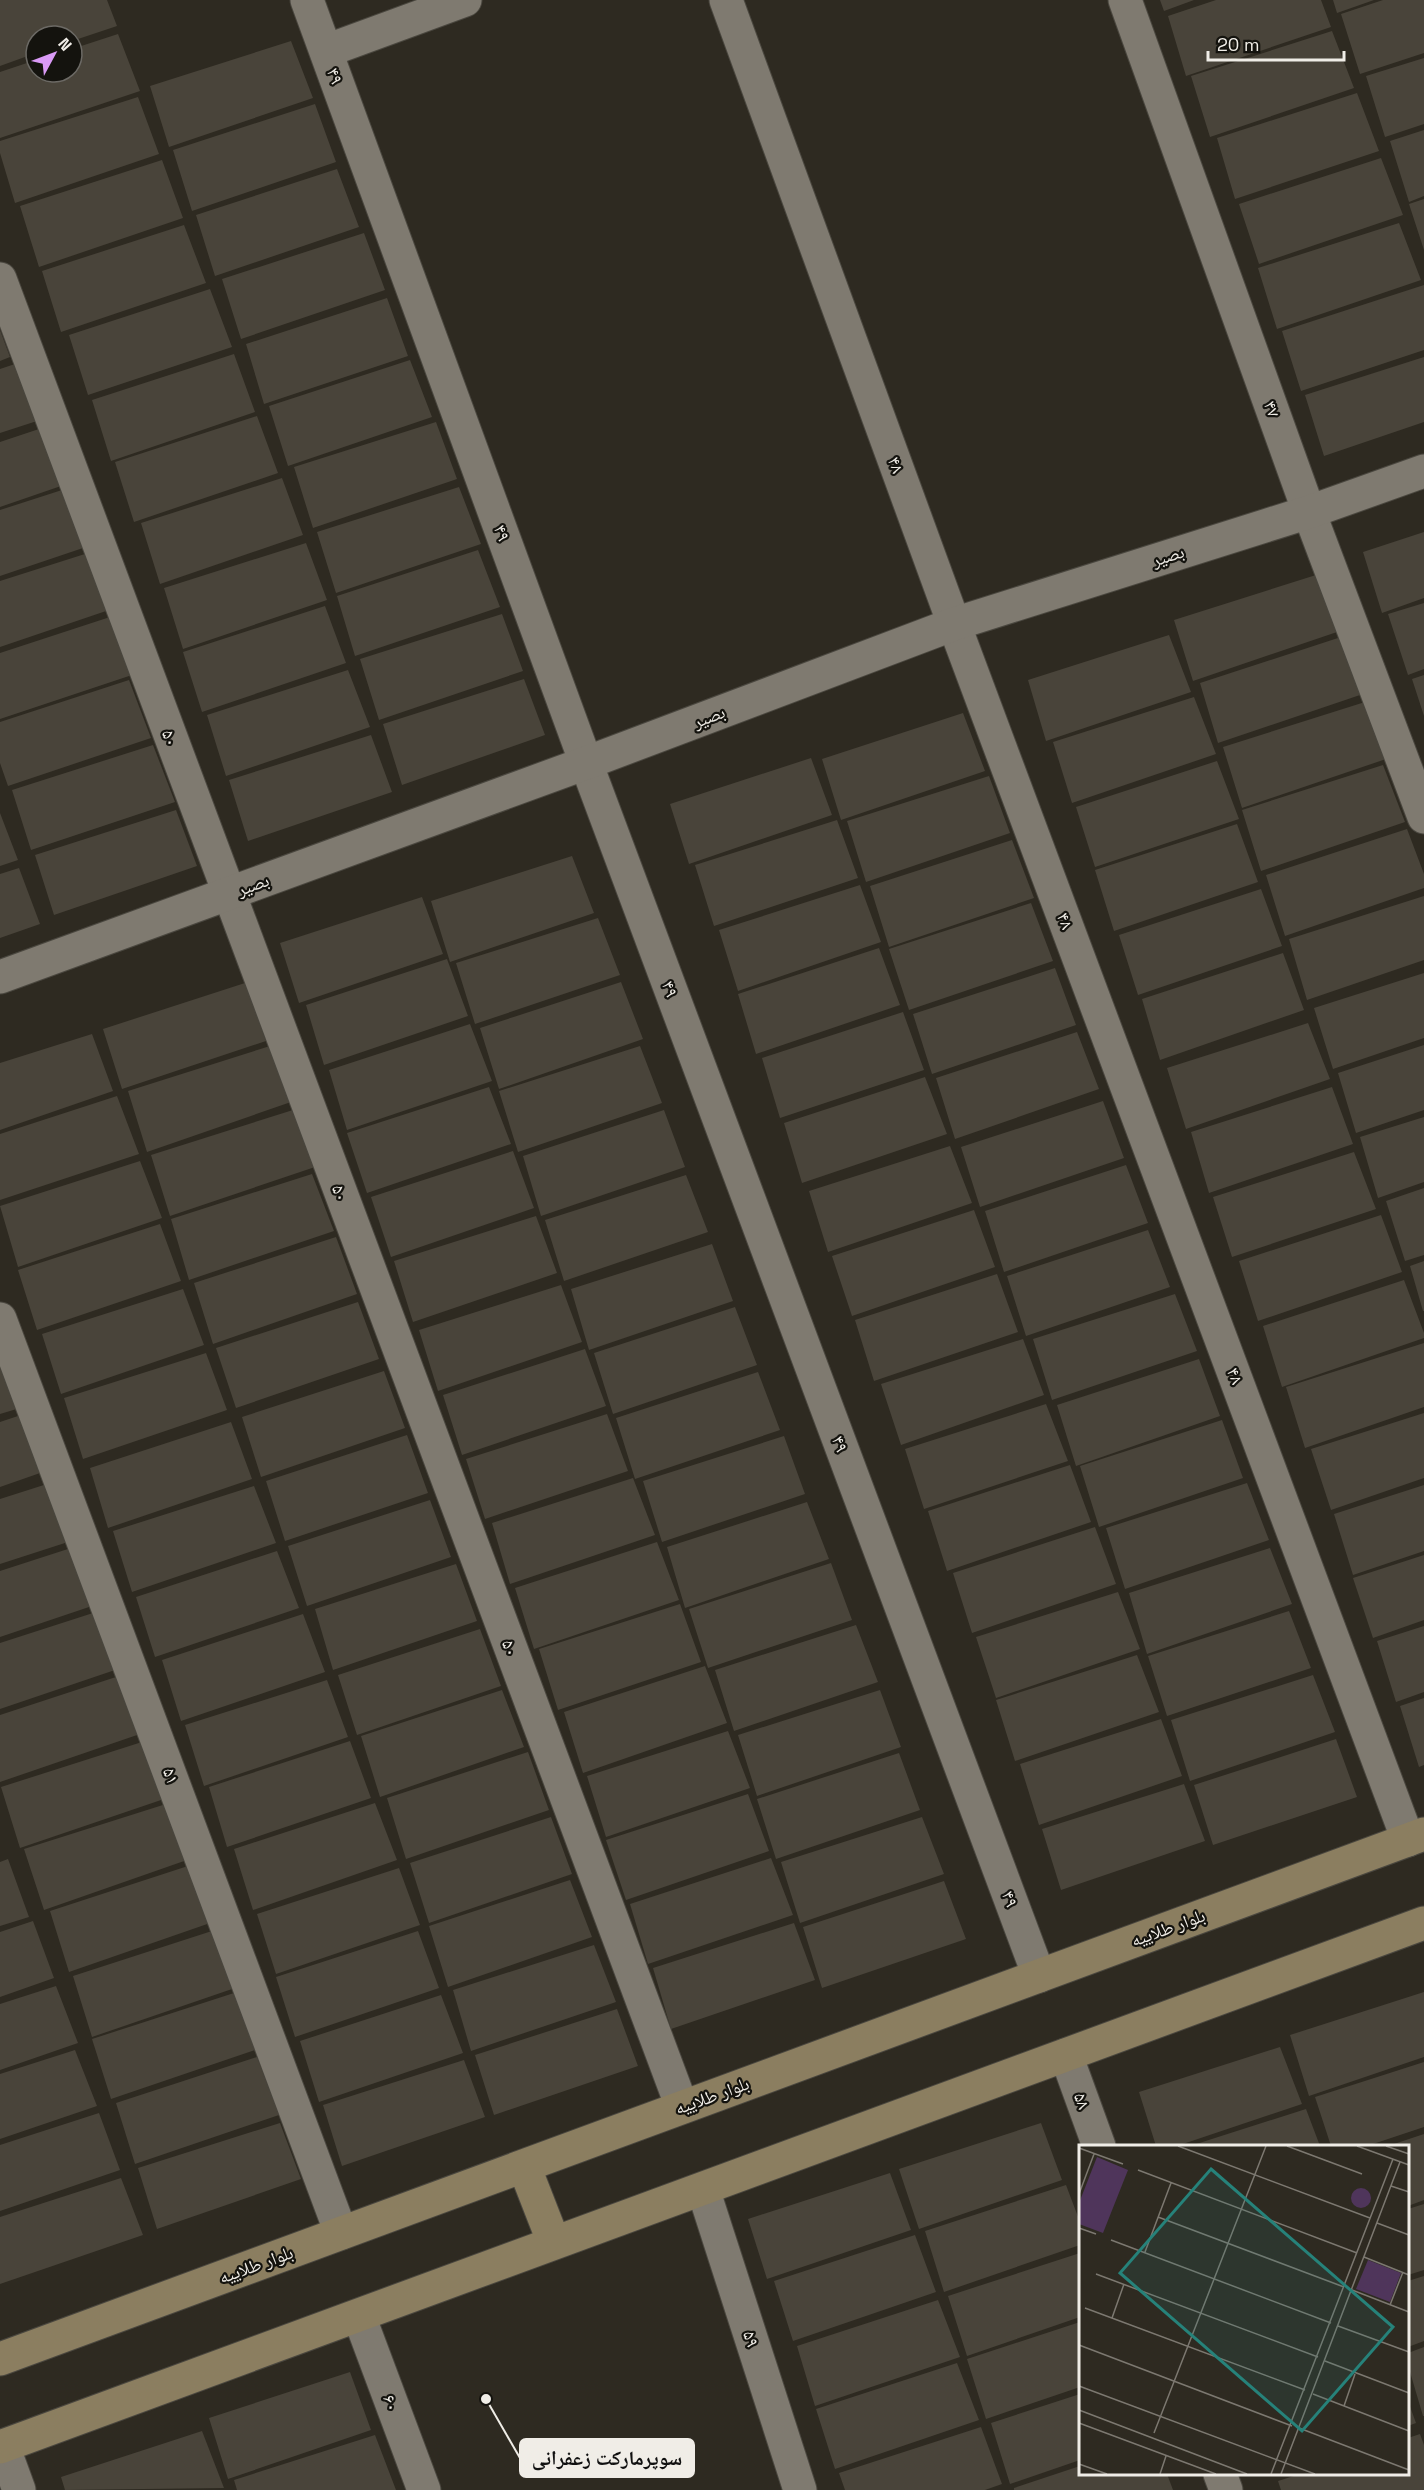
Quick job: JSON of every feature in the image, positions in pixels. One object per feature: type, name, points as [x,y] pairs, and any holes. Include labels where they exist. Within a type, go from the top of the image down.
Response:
[{"type":"main road","name":"بلوار طلاییه","points":[[0,2359],[1416,1837]]},
{"type":"main road","points":[[2,2447],[1424,1923]]},
{"type":"main road","points":[[525,2166],[554,2243]]},
{"type":"street","name":"۴۹","points":[[307,0],[586,763],[1038,1976]]},
{"type":"street","points":[[326,51],[465,0]]},
{"type":"street","name":"۴۸","points":[[726,0],[954,624],[1416,1837]]},
{"type":"street","name":"۴۷","points":[[1125,0],[1309,512],[1424,817]]},
{"type":"street","name":"۵۰","points":[[0,279],[682,2107]]},
{"type":"street","name":"بصیر","points":[[0,978],[586,763],[954,624],[1309,512],[1424,471]]},
{"type":"street","name":"۵۱","points":[[0,1318],[341,2233]]},
{"type":"street","name":"۵۸","points":[[1066,2055],[1099,2145]]},
{"type":"street","name":"۵۹","points":[[703,2189],[800,2490]]},
{"type":"street","name":"۶۰","points":[[359,2316],[424,2490]]},
{"type":"street","points":[[2,2447],[19,2490]]},
{"type":"street","points":[[1220,2475],[1226,2490]]},
{"type":"building","points":[[0,0],[107,0],[117,26],[84,37],[84,24],[24,24],[24,57],[0,66]]},
{"type":"building","points":[[1160,0],[1194,0],[1164,11]]},
{"type":"building","points":[[1216,0],[1321,0],[1331,27],[1186,76],[1168,16]]},
{"type":"building","points":[[1333,0],[1374,0],[1337,13]]},
{"type":"building","points":[[1383,0],[1424,0],[1424,53],[1360,74],[1341,14]]},
{"type":"building","points":[[1332,31],[1354,88],[1210,137],[1191,76]]},
{"type":"building","points":[[118,34],[140,91],[0,138],[0,72],[24,64],[24,84],[84,84],[84,45]]},
{"type":"building","points":[[291,41],[313,98],[169,147],[150,86]]},
{"type":"building","points":[[1424,58],[1424,124],[1385,137],[1366,76]]},
{"type":"building","points":[[1357,93],[1379,151],[1235,199],[1217,138]]},
{"type":"building","points":[[138,97],[159,154],[15,203],[0,153],[0,141]]},
{"type":"building","points":[[315,104],[336,162],[192,211],[173,150]]},
{"type":"building","points":[[1424,130],[1424,196],[1409,202],[1390,141]]},
{"type":"building","points":[[1381,158],[1403,215],[1259,264],[1239,204]]},
{"type":"building","points":[[162,160],[183,218],[39,267],[20,206]]},
{"type":"building","points":[[337,169],[359,227],[215,276],[196,215]]},
{"type":"building","points":[[1424,199],[1424,250],[1409,204]]},
{"type":"building","points":[[1399,223],[1421,280],[1277,329],[1258,268]]},
{"type":"building","points":[[184,225],[206,283],[61,332],[42,271]]},
{"type":"building","points":[[364,233],[385,290],[241,339],[222,279]]},
{"type":"building","points":[[1424,285],[1424,350],[1301,391],[1282,331]]},
{"type":"building","points":[[210,289],[232,347],[88,395],[69,335]]},
{"type":"building","points":[[387,298],[408,356],[264,404],[246,344]]},
{"type":"building","points":[[0,330],[10,357],[0,361]]},
{"type":"building","points":[[234,354],[255,412],[111,461],[92,400]]},
{"type":"building","points":[[1424,357],[1424,422],[1324,456],[1305,395]]},
{"type":"building","points":[[410,360],[432,417],[288,466],[269,406]]},
{"type":"building","points":[[15,364],[37,421],[0,433],[0,369]]},
{"type":"building","points":[[257,416],[278,473],[134,522],[115,462]]},
{"type":"building","points":[[436,422],[457,479],[313,528],[294,467]]},
{"type":"building","points":[[39,429],[61,486],[0,507],[0,442]]},
{"type":"building","points":[[282,478],[303,535],[160,584],[141,523]]},
{"type":"building","points":[[459,487],[481,544],[336,593],[317,532]]},
{"type":"building","points":[[62,490],[83,548],[0,576],[0,510]]},
{"type":"building","points":[[1424,532],[1424,598],[1382,613],[1363,552]]},
{"type":"building","points":[[306,543],[327,600],[183,649],[164,588]]},
{"type":"building","points":[[478,550],[500,607],[355,656],[337,596]]},
{"type":"building","points":[[88,553],[109,610],[0,647],[0,581]]},
{"type":"building","points":[[1316,575],[1337,632],[1193,681],[1174,620]]},
{"type":"building","points":[[1424,603],[1424,669],[1408,675],[1388,614]]},
{"type":"building","points":[[325,606],[346,663],[202,712],[183,652]]},
{"type":"building","points":[[502,614],[523,671],[379,720],[360,659]]},
{"type":"building","points":[[110,617],[132,675],[0,719],[0,653]]},
{"type":"building","points":[[1169,635],[1191,692],[1046,741],[1028,680]]},
{"type":"building","points":[[1341,637],[1363,694],[1218,743],[1200,683]]},
{"type":"building","points":[[348,670],[370,727],[226,776],[207,715]]},
{"type":"building","points":[[1424,675],[1424,716],[1412,679]]},
{"type":"building","points":[[524,679],[545,735],[402,785],[383,724]]},
{"type":"building","points":[[129,680],[151,738],[8,786],[0,763],[0,722]]},
{"type":"building","points":[[1194,697],[1216,754],[1072,803],[1053,742]]},
{"type":"building","points":[[1365,702],[1386,759],[1242,808],[1223,747]]},
{"type":"building","points":[[963,713],[985,771],[841,820],[822,759]]},
{"type":"building","points":[[371,735],[392,792],[248,841],[229,780]]},
{"type":"building","points":[[153,745],[175,802],[31,850],[12,790]]},
{"type":"building","points":[[811,758],[832,815],[689,864],[670,804]]},
{"type":"building","points":[[1217,761],[1239,819],[1095,867],[1076,807]]},
{"type":"building","points":[[1383,765],[1405,822],[1261,871],[1242,810]]},
{"type":"building","points":[[989,776],[1010,833],[866,882],[847,821]]},
{"type":"building","points":[[176,810],[197,866],[54,915],[35,855]]},
{"type":"building","points":[[0,813],[18,860],[0,866]]},
{"type":"building","points":[[837,820],[858,878],[714,926],[695,865]]},
{"type":"building","points":[[1237,824],[1258,882],[1114,931],[1095,870]]},
{"type":"building","points":[[1407,829],[1424,874],[1424,888],[1285,936],[1266,875]]},
{"type":"building","points":[[1012,840],[1034,898],[889,947],[870,886]]},
{"type":"building","points":[[572,856],[594,913],[450,962],[431,901]]},
{"type":"building","points":[[19,868],[40,924],[0,938],[0,874]]},
{"type":"building","points":[[860,885],[881,942],[738,991],[719,930]]},
{"type":"building","points":[[1261,889],[1282,946],[1138,995],[1119,935]]},
{"type":"building","points":[[1424,896],[1424,960],[1307,1000],[1289,939]]},
{"type":"building","points":[[422,897],[443,954],[299,1003],[280,943]]},
{"type":"building","points":[[1031,903],[1053,961],[909,1010],[889,949]]},
{"type":"building","points":[[598,918],[620,975],[475,1024],[456,963]]},
{"type":"building","points":[[879,948],[900,1005],[756,1054],[738,994]]},
{"type":"building","points":[[1283,953],[1304,1010],[1160,1060],[1142,999]]},
{"type":"building","points":[[447,959],[468,1016],[324,1065],[306,1005]]},
{"type":"building","points":[[1055,968],[1076,1025],[932,1074],[913,1014]]},
{"type":"building","points":[[1424,973],[1424,1038],[1333,1069],[1314,1008]]},
{"type":"building","points":[[621,982],[643,1039],[499,1089],[480,1028]]},
{"type":"building","points":[[245,983],[266,1041],[122,1089],[103,1029]]},
{"type":"building","points":[[903,1012],[924,1070],[780,1118],[762,1058]]},
{"type":"building","points":[[1308,1023],[1330,1079],[1186,1129],[1167,1068]]},
{"type":"building","points":[[470,1024],[492,1081],[347,1130],[329,1070]]},
{"type":"building","points":[[1077,1032],[1099,1089],[955,1139],[936,1078]]},
{"type":"building","points":[[92,1034],[113,1091],[0,1130],[0,1063]]},
{"type":"building","points":[[1424,1045],[1424,1110],[1356,1133],[1338,1073]]},
{"type":"building","points":[[270,1046],[291,1102],[147,1152],[128,1091]]},
{"type":"building","points":[[640,1046],[662,1103],[518,1152],[499,1091]]},
{"type":"building","points":[[925,1077],[947,1134],[802,1183],[784,1123]]},
{"type":"building","points":[[489,1087],[511,1144],[367,1193],[347,1133]]},
{"type":"building","points":[[1332,1087],[1353,1144],[1209,1193],[1191,1132]]},
{"type":"building","points":[[117,1096],[139,1154],[0,1200],[0,1134]]},
{"type":"building","points":[[1103,1101],[1124,1158],[980,1207],[961,1147]]},
{"type":"building","points":[[293,1110],[315,1167],[170,1216],[151,1155]]},
{"type":"building","points":[[664,1110],[685,1167],[541,1216],[523,1156]]},
{"type":"building","points":[[1424,1117],[1424,1182],[1378,1198],[1360,1137]]},
{"type":"building","points":[[950,1146],[972,1203],[828,1252],[809,1191]]},
{"type":"building","points":[[513,1151],[534,1208],[391,1257],[371,1197]]},
{"type":"building","points":[[1354,1152],[1376,1209],[1232,1257],[1213,1197]]},
{"type":"building","points":[[140,1161],[162,1218],[18,1267],[0,1206]]},
{"type":"building","points":[[1126,1165],[1148,1223],[1004,1272],[985,1211]]},
{"type":"building","points":[[312,1174],[334,1231],[189,1280],[171,1219]]},
{"type":"building","points":[[686,1175],[708,1232],[564,1281],[545,1220]]},
{"type":"building","points":[[1424,1188],[1424,1255],[1405,1261],[1386,1201]]},
{"type":"building","points":[[974,1210],[995,1267],[852,1316],[832,1256]]},
{"type":"building","points":[[1381,1215],[1402,1272],[1258,1321],[1239,1261]]},
{"type":"building","points":[[536,1216],[557,1273],[413,1322],[394,1261]]},
{"type":"building","points":[[160,1224],[181,1281],[37,1330],[18,1270]]},
{"type":"building","points":[[1148,1230],[1170,1287],[1026,1336],[1007,1276]]},
{"type":"building","points":[[336,1237],[357,1294],[213,1344],[194,1283]]},
{"type":"building","points":[[712,1244],[733,1301],[589,1350],[571,1289]]},
{"type":"building","points":[[1424,1261],[1424,1311],[1423,1311],[1410,1266]]},
{"type":"building","points":[[997,1274],[1018,1332],[874,1381],[855,1320]]},
{"type":"building","points":[[1404,1280],[1424,1338],[1282,1387],[1263,1326]]},
{"type":"building","points":[[561,1285],[582,1342],[438,1391],[419,1330]]},
{"type":"building","points":[[183,1289],[204,1345],[61,1394],[42,1334]]},
{"type":"building","points":[[1175,1294],[1197,1351],[1052,1400],[1033,1339]]},
{"type":"building","points":[[358,1302],[379,1359],[236,1408],[216,1348]]},
{"type":"building","points":[[735,1307],[757,1365],[613,1414],[594,1353]]},
{"type":"building","points":[[1023,1339],[1044,1395],[901,1445],[881,1384]]},
{"type":"building","points":[[1424,1343],[1424,1407],[1305,1448],[1286,1387]]},
{"type":"building","points":[[585,1349],[606,1406],[462,1455],[443,1395]]},
{"type":"building","points":[[206,1353],[227,1410],[83,1459],[64,1398]]},
{"type":"building","points":[[0,1354],[20,1408],[0,1414]]},
{"type":"building","points":[[1199,1359],[1220,1416],[1076,1466],[1057,1405]]},
{"type":"building","points":[[384,1371],[405,1428],[261,1477],[242,1417]]},
{"type":"building","points":[[758,1372],[780,1430],[635,1479],[616,1418]]},
{"type":"building","points":[[1046,1404],[1068,1461],[924,1509],[905,1449]]},
{"type":"building","points":[[1424,1413],[1424,1478],[1331,1510],[1311,1449]]},
{"type":"building","points":[[607,1414],[628,1471],[485,1519],[466,1459]]},
{"type":"building","points":[[21,1415],[43,1472],[0,1487],[0,1422]]},
{"type":"building","points":[[1222,1420],[1243,1478],[1099,1527],[1080,1466]]},
{"type":"building","points":[[231,1422],[252,1479],[108,1528],[90,1468]]},
{"type":"building","points":[[407,1435],[428,1493],[285,1541],[266,1481]]},
{"type":"building","points":[[784,1436],[805,1494],[662,1542],[643,1481]]},
{"type":"building","points":[[1070,1465],[1091,1522],[947,1571],[928,1511]]},
{"type":"building","points":[[633,1478],[655,1535],[510,1584],[492,1523]]},
{"type":"building","points":[[1247,1483],[1269,1540],[1125,1589],[1106,1528]]},
{"type":"building","points":[[47,1484],[68,1542],[0,1564],[0,1499]]},
{"type":"building","points":[[1424,1485],[1424,1551],[1353,1575],[1334,1514]]},
{"type":"building","points":[[254,1486],[276,1543],[132,1592],[113,1531]]},
{"type":"building","points":[[430,1500],[451,1557],[307,1606],[288,1546]]},
{"type":"building","points":[[807,1502],[829,1559],[685,1608],[667,1547]]},
{"type":"building","points":[[1095,1527],[1116,1584],[972,1633],[953,1573]]},
{"type":"building","points":[[657,1542],[679,1600],[534,1649],[515,1588]]},
{"type":"building","points":[[71,1548],[92,1606],[0,1637],[0,1571]]},
{"type":"building","points":[[1270,1548],[1292,1604],[1147,1654],[1129,1593]]},
{"type":"building","points":[[277,1551],[299,1608],[155,1657],[136,1597]]},
{"type":"building","points":[[1424,1555],[1424,1620],[1373,1638],[1353,1578]]},
{"type":"building","points":[[831,1563],[852,1620],[708,1668],[689,1609]]},
{"type":"building","points":[[456,1564],[477,1621],[333,1670],[315,1609]]},
{"type":"building","points":[[1118,1592],[1140,1649],[996,1698],[976,1637]]},
{"type":"building","points":[[680,1604],[701,1662],[558,1710],[539,1649]]},
{"type":"building","points":[[1289,1611],[1311,1668],[1167,1716],[1148,1656]]},
{"type":"building","points":[[93,1613],[115,1670],[0,1709],[0,1643]]},
{"type":"building","points":[[303,1614],[325,1672],[181,1721],[162,1660]]},
{"type":"building","points":[[856,1625],[878,1682],[734,1731],[715,1670]]},
{"type":"building","points":[[1424,1626],[1424,1692],[1396,1702],[1377,1641]]},
{"type":"building","points":[[480,1629],[501,1686],[357,1735],[338,1675]]},
{"type":"building","points":[[1137,1655],[1159,1712],[1015,1761],[996,1700]]},
{"type":"building","points":[[705,1666],[727,1723],[583,1773],[564,1712]]},
{"type":"building","points":[[1313,1675],[1335,1732],[1190,1781],[1171,1720]]},
{"type":"building","points":[[119,1676],[140,1734],[0,1782],[0,1715]]},
{"type":"building","points":[[327,1680],[348,1737],[204,1786],[185,1725]]},
{"type":"building","points":[[502,1690],[524,1747],[380,1797],[361,1736]]},
{"type":"building","points":[[880,1690],[901,1747],[757,1796],[738,1735]]},
{"type":"building","points":[[1424,1698],[1424,1765],[1419,1767],[1400,1706]]},
{"type":"building","points":[[1161,1719],[1182,1776],[1039,1825],[1020,1764]]},
{"type":"building","points":[[728,1731],[750,1788],[606,1837],[587,1776]]},
{"type":"building","points":[[1336,1739],[1357,1797],[1213,1845],[1194,1785]]},
{"type":"building","points":[[350,1741],[371,1798],[227,1847],[209,1787]]},
{"type":"building","points":[[142,1742],[164,1799],[20,1848],[1,1787]]},
{"type":"building","points":[[528,1752],[549,1810],[406,1859],[387,1798]]},
{"type":"building","points":[[899,1753],[920,1810],[776,1859],[757,1799]]},
{"type":"building","points":[[1184,1784],[1205,1841],[1061,1890],[1042,1829]]},
{"type":"building","points":[[748,1794],[769,1851],[626,1900],[606,1840]]},
{"type":"building","points":[[375,1803],[397,1860],[253,1910],[234,1849]]},
{"type":"building","points":[[166,1804],[187,1860],[44,1910],[24,1849]]},
{"type":"building","points":[[551,1817],[572,1874],[429,1923],[410,1863]]},
{"type":"building","points":[[922,1817],[944,1874],[800,1923],[781,1862]]},
{"type":"building","points":[[771,1858],[793,1915],[648,1964],[630,1904]]},
{"type":"building","points":[[8,1859],[29,1917],[0,1926],[0,1862]]},
{"type":"building","points":[[191,1865],[213,1922],[69,1972],[50,1911]]},
{"type":"building","points":[[399,1868],[420,1925],[276,1974],[257,1914]]},
{"type":"building","points":[[570,1880],[592,1937],[448,1987],[429,1926]]},
{"type":"building","points":[[944,1881],[966,1939],[822,1988],[803,1927]]},
{"type":"building","points":[[33,1921],[54,1978],[0,1997],[0,1932]]},
{"type":"building","points":[[794,1923],[815,1980],[671,2029],[653,1968]]},
{"type":"building","points":[[215,1930],[235,1988],[92,2037],[73,1976]]},
{"type":"building","points":[[418,1931],[439,1988],[295,2037],[276,1977]]},
{"type":"building","points":[[594,1945],[616,2002],[471,2051],[453,1990]]},
{"type":"building","points":[[56,1986],[78,2043],[0,2070],[0,2004]]},
{"type":"building","points":[[1424,1992],[1424,2057],[1309,2096],[1290,2035]]},
{"type":"building","points":[[234,1993],[255,2050],[111,2099],[92,2039]]},
{"type":"building","points":[[441,1995],[463,2053],[319,2102],[300,2041]]},
{"type":"building","points":[[617,2009],[638,2066],[494,2115],[475,2055]]},
{"type":"building","points":[[1280,2047],[1302,2104],[1180,2145],[1156,2145],[1139,2092]]},
{"type":"building","points":[[75,2050],[97,2106],[0,2139],[0,2074]]},
{"type":"building","points":[[257,2057],[279,2115],[135,2164],[116,2103]]},
{"type":"building","points":[[464,2060],[485,2117],[342,2166],[323,2105]]},
{"type":"building","points":[[1424,2062],[1424,2127],[1370,2145],[1331,2145],[1315,2097]]},
{"type":"building","points":[[1306,2109],[1320,2145],[1193,2145]]},
{"type":"building","points":[[99,2113],[120,2170],[0,2211],[0,2145]]},
{"type":"building","points":[[280,2123],[301,2179],[157,2229],[138,2168]]},
{"type":"building","points":[[1041,2123],[1062,2180],[919,2229],[899,2169]]},
{"type":"building","points":[[1424,2134],[1424,2200],[1409,2206],[1409,2145],[1391,2145]]},
{"type":"building","points":[[890,2173],[911,2230],[767,2279],[748,2219]]},
{"type":"building","points":[[121,2178],[143,2235],[0,2284],[0,2217]]},
{"type":"building","points":[[1066,2185],[1079,2219],[1079,2245],[944,2292],[925,2231]]},
{"type":"building","points":[[1424,2204],[1424,2270],[1409,2275],[1409,2209]]},
{"type":"building","points":[[915,2235],[936,2292],[793,2341],[774,2281]]},
{"type":"building","points":[[1079,2253],[1079,2317],[967,2356],[948,2296]]},
{"type":"building","points":[[1424,2276],[1424,2341],[1409,2347],[1409,2281]]},
{"type":"building","points":[[938,2300],[960,2357],[815,2406],[797,2346]]},
{"type":"building","points":[[1079,2322],[1079,2387],[986,2419],[967,2359]]},
{"type":"building","points":[[1424,2347],[1424,2416],[1409,2368],[1409,2353]]},
{"type":"building","points":[[957,2363],[979,2420],[835,2469],[816,2409]]},
{"type":"building","points":[[350,2372],[371,2430],[228,2479],[209,2418]]},
{"type":"building","points":[[1079,2394],[1079,2460],[1010,2484],[991,2423]]},
{"type":"building","points":[[1409,2404],[1416,2423],[1409,2426]]},
{"type":"building","points":[[981,2427],[1002,2484],[985,2490],[845,2490],[839,2473]]},
{"type":"building","points":[[202,2431],[224,2488],[65,2490],[61,2477]]},
{"type":"building","points":[[1420,2434],[1424,2445],[1424,2490],[1281,2490],[1278,2481],[1297,2475],[1409,2475],[1409,2438]]},
{"type":"building","points":[[375,2435],[396,2490],[237,2490],[234,2480]]},
{"type":"building","points":[[1079,2466],[1079,2475],[1167,2475],[1173,2490],[1014,2490],[1014,2488]]},
{"type":"place","name":"سوپرمارکت زعفرانی","points":[[486,2399]]}]
